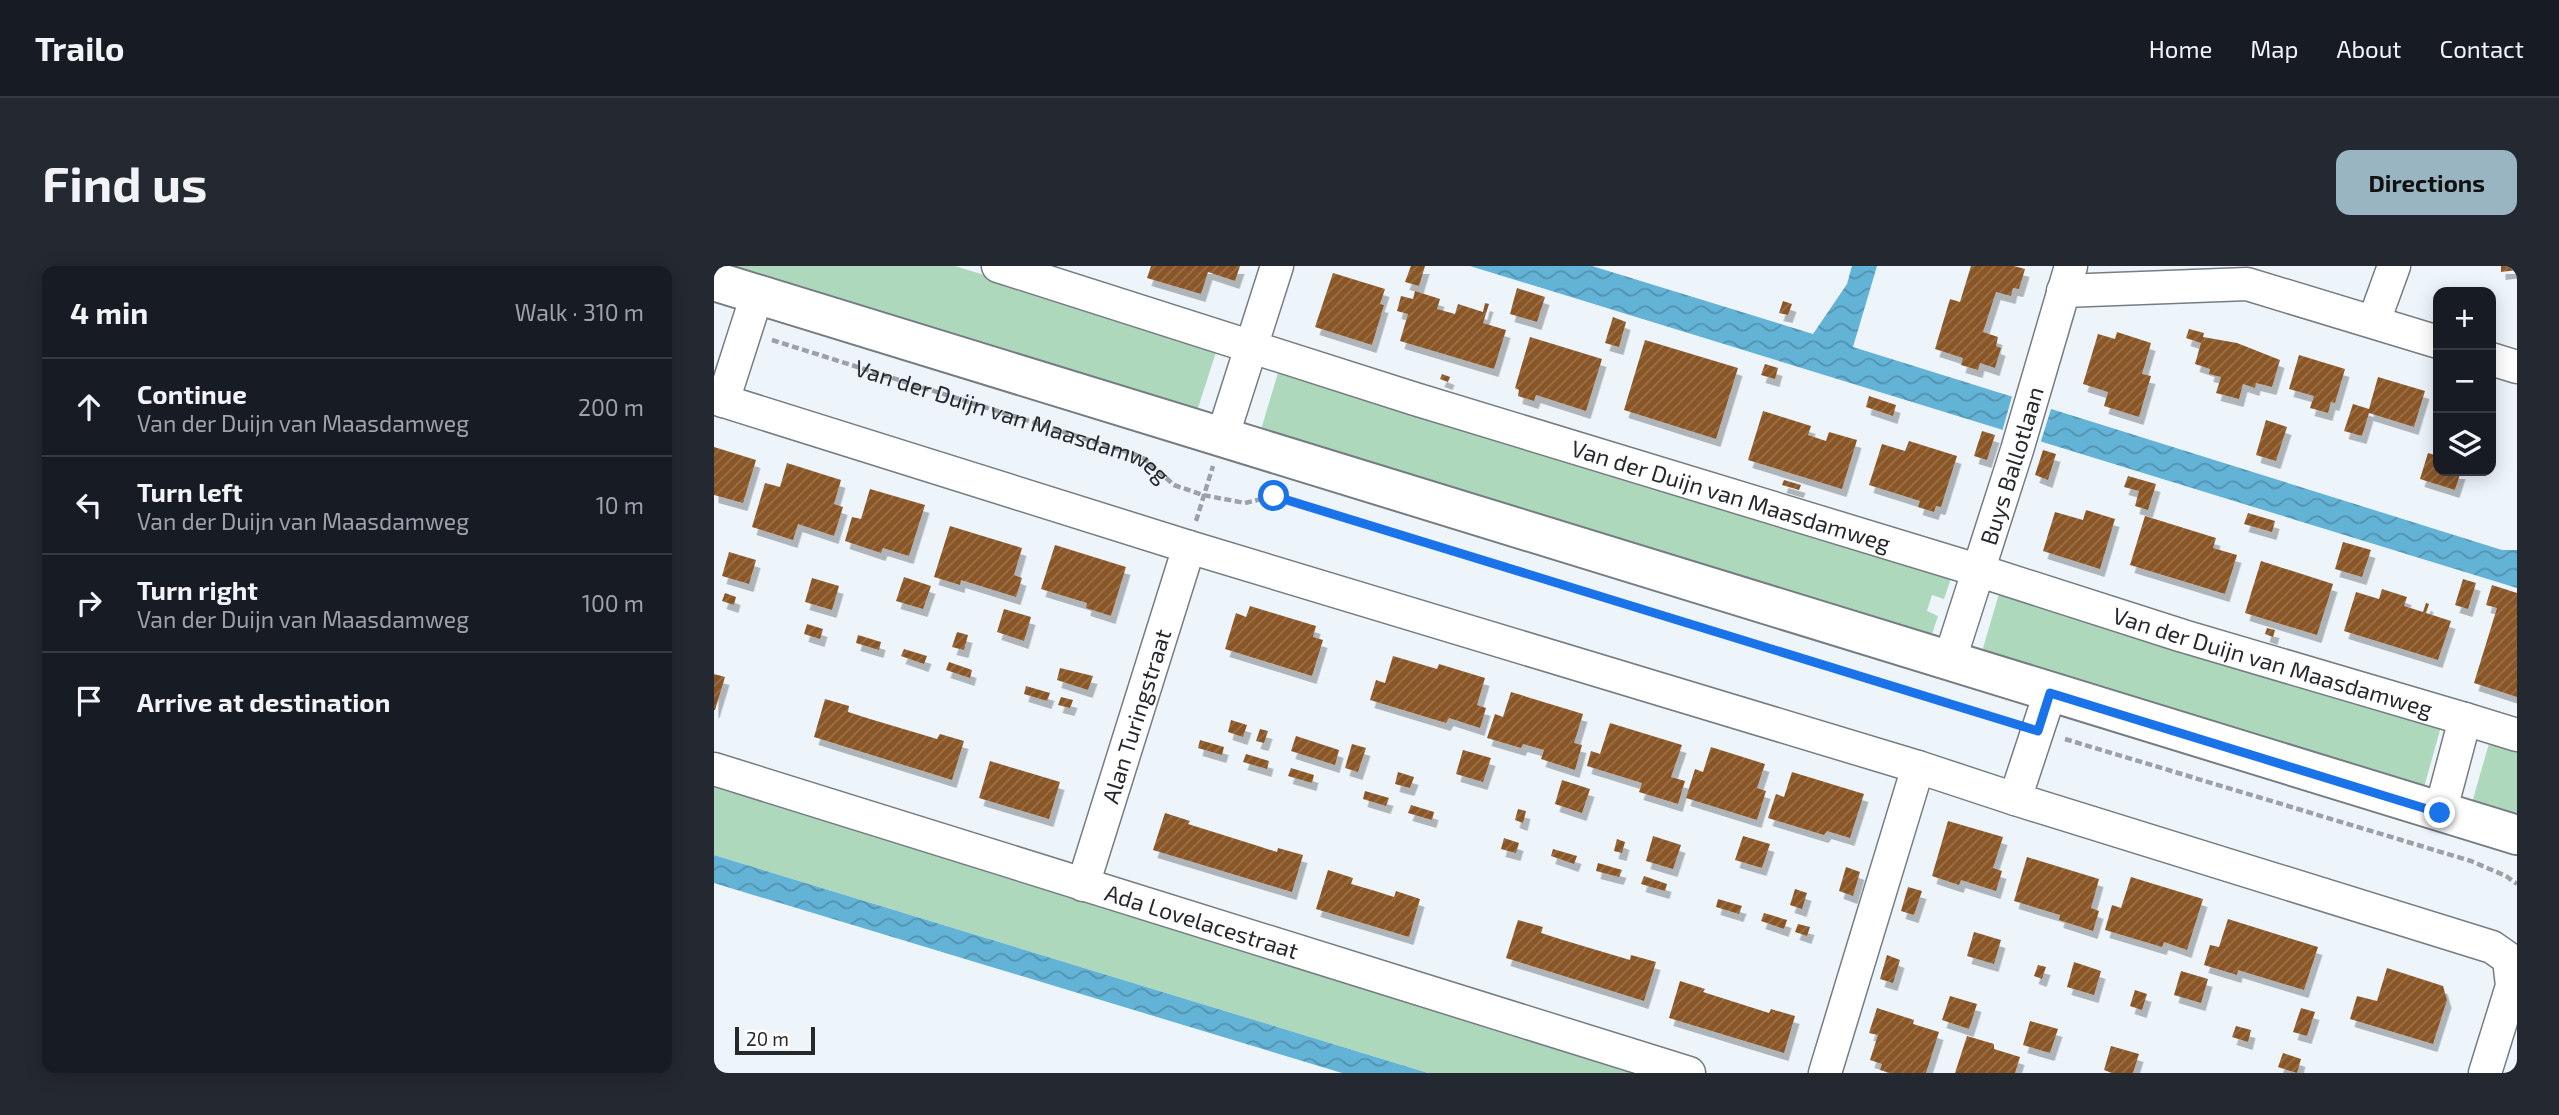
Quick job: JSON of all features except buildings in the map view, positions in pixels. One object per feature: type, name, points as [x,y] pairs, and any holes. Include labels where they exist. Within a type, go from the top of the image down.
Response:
[{"type":"street","name":"Van der Duijn van Maasdamweg","points":[[998,266],[1428,403],[1977,570],[2183,636],[2517,735]]},
{"type":"street","points":[[1222,438],[1277,266]]},
{"type":"street","points":[[2374,321],[2394,266]]},
{"type":"street","points":[[2067,279],[2247,284],[2433,340]]},
{"type":"street","name":"Buys Ballotlaan","points":[[1949,662],[2017,450],[2067,279]]},
{"type":"street","name":"Van der Duijn van Maasdamweg","points":[[714,282],[2509,834]]},
{"type":"street","points":[[757,295],[719,399],[1189,547],[1918,767],[2492,947],[2509,959],[2512,986],[2485,1073]]},
{"type":"street","points":[[2496,361],[2517,367]]},
{"type":"street","name":"Alan Turingstraat","points":[[1083,885],[1189,547]]},
{"type":"street","points":[[2015,799],[2050,693]]},
{"type":"street","name":"Van der Duijn van Maasdamweg","points":[[2440,813],[2465,719]]},
{"type":"street","points":[[1825,1073],[1918,767]]},
{"type":"street","name":"Ada Lovelacestraat","points":[[714,769],[1689,1073]]},
{"type":"path","name":"Van der Duijn van Maasdamweg","points":[[745,332],[1133,454],[1145,459],[1174,485],[1203,495],[1245,503],[1274,496],[2472,862],[2507,876],[2517,884]]},
{"type":"green space","points":[[714,266],[955,266],[1218,346],[1196,414]]},
{"type":"green space","points":[[1280,366],[1953,572],[1944,599],[1932,595],[1927,611],[1938,616],[1930,640],[1260,433]]},
{"type":"green space","points":[[2001,587],[2442,723],[2423,791],[1981,655]]},
{"type":"green space","points":[[2490,740],[2517,748],[2517,821],[2471,806]]},
{"type":"green space","points":[[714,784],[1650,1073],[1428,1073],[714,855]]},
{"type":"water","points":[[1470,266],[1592,266],[1813,334],[1847,284],[1852,266],[1877,266],[1853,347],[2502,550],[2517,550],[2517,588]]},
{"type":"water","points":[[714,855],[1428,1073],[1342,1073],[714,883]]},
{"type":"pier","points":[[2013,393],[2052,406],[2040,444],[2002,432]]},
{"type":"route","points":[[1274,496],[2038,731],[2050,693],[2440,813]]}]
